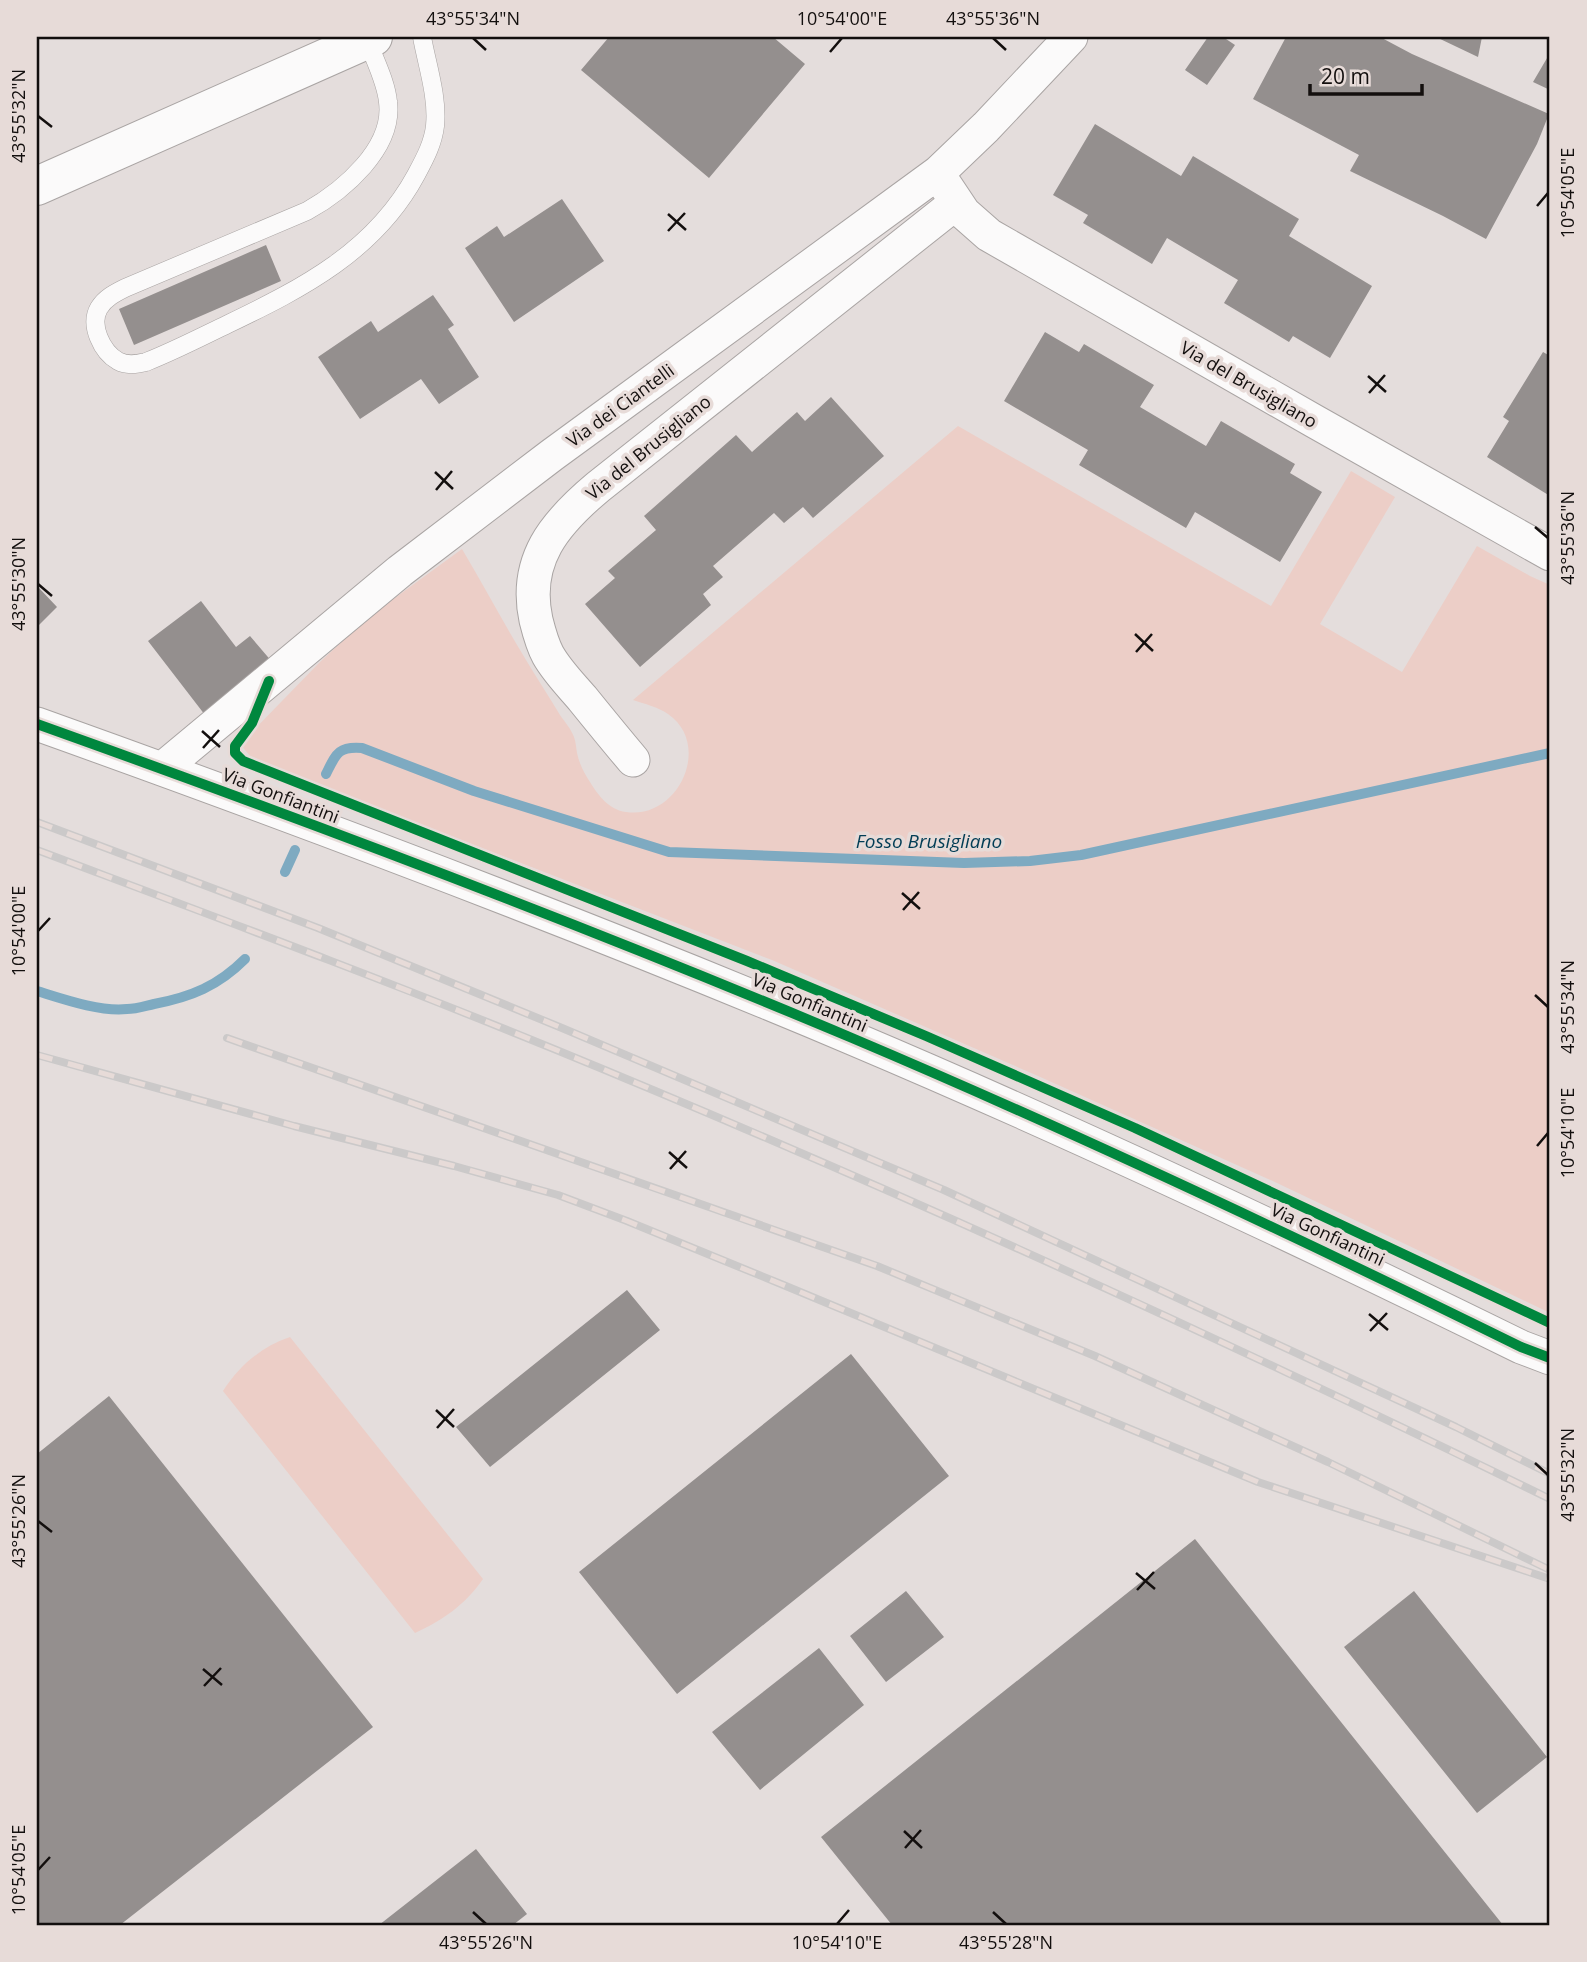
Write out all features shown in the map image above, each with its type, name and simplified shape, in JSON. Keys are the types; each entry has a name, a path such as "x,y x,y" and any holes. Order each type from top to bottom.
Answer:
{"main road":[{"path":"37,186 370,38"}],"street":[{"name":"Via dei Ciantelli","path":"162,769 400,571 552,455 939,172 979,135 1071,37"},
{"name":"Via del Brusigliano","path":"939,172 964,213 989,234 1550,554"},
{"name":"Via del Brusigliano","path":"634,760 558,669 542,642 533,596 536,565 544,546 564,517 586,497 956,203"},
{"name":"Via Gonfiantini","path":"37,724 403,859 856,1040 1213,1199 1521,1347 1550,1358"}],"lane":[{"path":"370,38 388,101 389,116 370,158 343,187 307,211 107,298 100,306 94,325 108,352 118,361 137,364 156,358 286,295 331,268 383,223 398,205 420,168 435,127 433,94 422,37"}],"shaded area":[{"path":"958,426 1271,606 1351,471 1395,497 1320,624 1402,672 1477,546 1550,585 1550,1313 1277,1183 772,960 337,792 250,756 240,744 366,619 462,549 571,731 580,764 597,792 609,805 620,811 645,811 661,804 674,793 683,778 688,761 688,744 681,727 668,714 633,700"},
{"path":"290,1337 483,1579 453,1611 415,1633 223,1391 252,1358"}],"building":[{"path":"609,37 773,37 805,64 709,178 581,70"},
{"path":"1208,37 1223,37 1235,45 1207,85 1185,70"},
{"path":"1286,37 1380,37 1412,54 1549,114 1537,144 1486,239 1350,171 1359,155 1253,99"},
{"path":"1436,37 1482,37 1478,57"},
{"path":"1550,53 1550,90 1533,82"},
{"path":"1095,124 1181,176 1193,156 1299,219 1289,236 1372,286 1330,358 1293,336 1289,342 1224,303 1238,280 1167,238 1152,264 1083,223 1088,215 1053,195"},
{"path":"562,199 604,261 514,322 465,248 497,226 504,237"},
{"path":"266,245 281,281 134,345 119,309"},
{"path":"433,295 454,325 448,329 479,377 439,404 421,379 360,419 318,357 371,321 378,332"},
{"path":"1045,332 1079,352 1084,344 1154,385 1140,407 1206,446 1221,421 1295,464 1290,473 1322,492 1280,562 1195,512 1186,528 1079,465 1088,450 1004,401"},
{"path":"1543,352 1550,356 1550,496 1487,457 1509,421 1503,417"},
{"path":"831,397 884,456 813,518 803,507 784,523 774,513 713,566 723,577 703,594 711,605 640,667 585,604 615,578 608,571 656,530 644,516 736,435 752,452 797,412 805,421"},
{"path":"39,588 57,607 37,627 37,590"},
{"path":"201,601 236,647 250,636 273,663 205,715 148,641"},
{"path":"627,1290 660,1330 490,1467 456,1427"},
{"path":"851,1354 949,1476 677,1694 579,1572"},
{"path":"109,1396 373,1727 120,1925 37,1925 37,1454"},
{"path":"1195,1539 1503,1925 892,1925 821,1837"},
{"path":"906,1591 944,1637 886,1682 850,1636"},
{"path":"1414,1591 1547,1757 1477,1813 1344,1647"},
{"path":"819,1648 864,1705 760,1790 712,1732"},
{"path":"476,1849 527,1914 513,1925 379,1925"}],"waterway":[{"name":"Fosso Brusigliano","path":"326,774 332,761 343,750 362,748 474,791 669,852 964,863 1030,861 1081,855 1550,753"},
{"name":"Fosso Brusigliano","path":"285,872 295,850"},
{"name":"Fosso Brusigliano","path":"37,991 94,1007 134,1008 180,998 203,989 225,976 245,959"}],"railway":[{"path":"37,822 318,928 944,1190 1456,1427 1550,1474"},
{"path":"37,850 490,1023 806,1155 1180,1323 1550,1499"},
{"path":"227,1038 877,1266 1095,1356 1328,1462 1550,1570"},
{"path":"37,1055 558,1195 781,1284 1258,1482 1550,1579"}],"cycle path":[{"path":"269,681 252,723 235,746 235,753 243,761 747,961 926,1036 1135,1128 1550,1323"},
{"path":"37,724 447,875 852,1038 1105,1149 1521,1347 1550,1358"}]}
